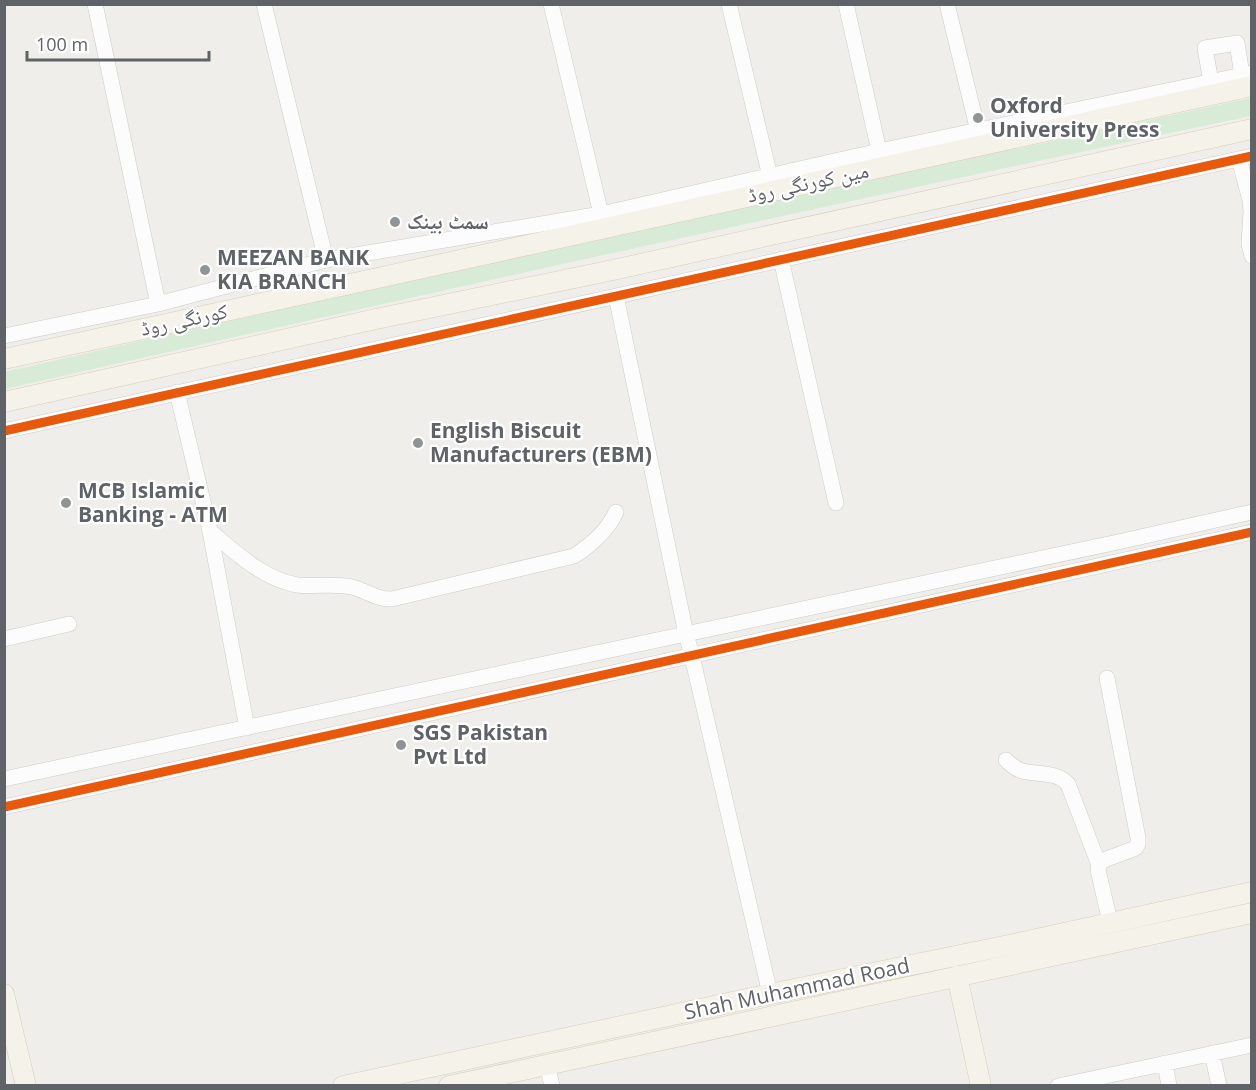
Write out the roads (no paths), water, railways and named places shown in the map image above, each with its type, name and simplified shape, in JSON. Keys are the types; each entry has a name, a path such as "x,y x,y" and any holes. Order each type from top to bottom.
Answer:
{"main road":[{"name":"مین کورنگی روڈ","path":"364,281 772,184 1248,78"},
{"name":"مین کورنگی روڈ","path":"4,402 1251,129"},
{"name":"کورنگی روڈ","path":"4,359 364,281"},
{"name":"Shah Muhammad Road","path":"449,1086 960,975 1004,956 1110,922 1251,892"},
{"name":"Shah Muhammad Road","path":"343,1086 963,954 1004,956 1251,913"},
{"path":"960,975 981,1086"},
{"path":"4,993 26,1086"}],"street":[{"path":"95,4 158,304"},
{"path":"264,4 326,260"},
{"path":"551,4 601,214"},
{"path":"729,4 772,184"},
{"path":"846,4 879,151"},
{"path":"947,4 978,131"},
{"path":"4,336 158,304 326,260 772,184 879,151 1211,82 1248,78 1237,43 1205,48 1211,82"},
{"path":"6,430 1245,157 1251,213 1249,244 1251,256"},
{"path":"360,254 364,281"},
{"path":"781,259 836,503"},
{"path":"616,296 686,634 770,994"},
{"path":"376,319 383,347"},
{"path":"177,392 210,531 247,728"},
{"path":"210,531 234,551 280,581 298,585 351,587 373,597 392,599 574,556 583,551 611,523 616,512"},
{"path":"4,779 1251,512"},
{"path":"4,807 1251,532"},
{"path":"4,639 69,624"},
{"path":"478,678 485,701"},
{"path":"1099,865 1104,860 1136,848 1138,844 1107,678"},
{"path":"226,732 232,757"},
{"path":"1006,760 1021,771 1055,775 1068,784 1099,865 1098,870 1110,922"},
{"path":"960,975 955,966 957,958 963,954"},
{"path":"676,1014 670,1019 669,1026 675,1034 682,1035"},
{"path":"653,1020 659,1022 663,1030 654,1041"},
{"path":"1062,1085 1115,1080 1165,1063 1251,1045"},
{"path":"1212,1053 1219,1086"},
{"path":"1165,1063 1169,1086"},
{"path":"547,1064 552,1086"}],"place":[{"name":"Oxford University Press","path":"978,118"},
{"name":"سمٹ بینک","path":"395,222"},
{"name":"MEEZAN BANK KIA BRANCH","path":"205,270"},
{"name":"English Biscuit Manufacturers (EBM)","path":"418,443"},
{"name":"MCB Islamic Banking - ATM","path":"66,503"},
{"name":"SGS Pakistan Pvt Ltd","path":"401,745"}]}
